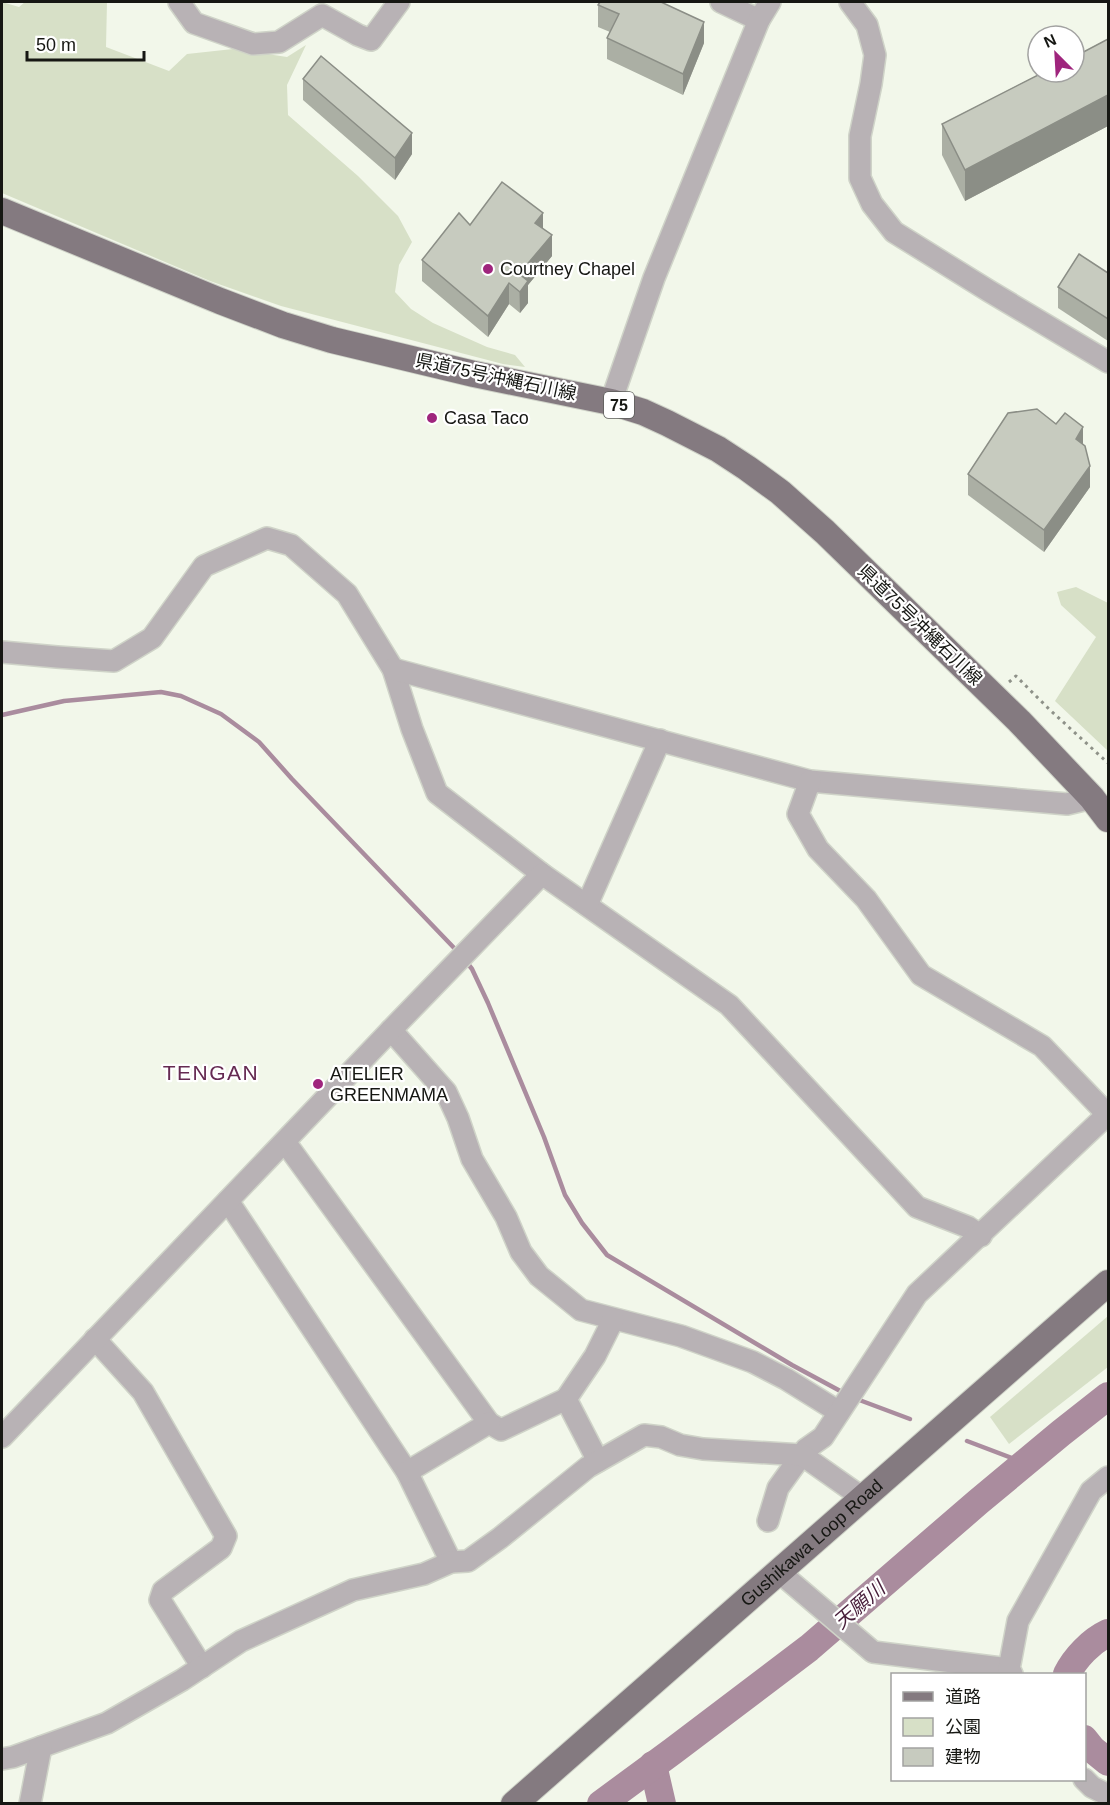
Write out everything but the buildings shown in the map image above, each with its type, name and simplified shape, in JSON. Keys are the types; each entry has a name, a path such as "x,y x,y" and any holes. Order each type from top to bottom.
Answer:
{"main road":[{"name":"県道75号沖縄石川線","path":"2,211 283,325 332,340 474,374 611,402 643,412 694,436 747,468 780,492 825,532 992,696 1092,798 1108,819"},
{"name":"Gushikawa Loop Road","path":"514,1803 1108,1283"}],"street":[{"path":"179,2 194,23 253,44 279,42 322,15 371,40 399,2"},
{"path":"611,402 654,278 765,11 721,2"},
{"path":"850,2 867,25 875,55 860,136 860,178 872,204 894,231 1108,362"},
{"path":"2,652 114,661 152,638 204,566 267,538 291,545 347,594 393,669 412,729 437,793 542,874 729,1005 917,1207 968,1227 981,1236"},
{"path":"393,669 810,781 1067,804 1092,798"},
{"path":"587,905 660,741"},
{"path":"768,1521 778,1488 806,1449 823,1437 917,1294 1108,1114 1042,1046 921,975 866,899 818,849 798,814 810,781"},
{"path":"2,1437 542,874"},
{"path":"391,1030 446,1092 459,1118 472,1159 506,1217 521,1252 539,1276 581,1310 681,1336 753,1362 786,1379 839,1412"},
{"path":"285,1142 489,1423 501,1430 566,1399 595,1356 613,1320"},
{"path":"228,1201 407,1472 450,1562"},
{"path":"95,1339 143,1392 226,1536 221,1548 163,1591 160,1600 202,1667"},
{"path":"566,1399 598,1461"},
{"path":"407,1472 489,1423"},
{"path":"2,1759 107,1724 182,1680 241,1641 353,1590 424,1574 450,1562 468,1561 588,1467 644,1435 661,1437 680,1445 703,1449 802,1455 863,1498"},
{"path":"779,1572 873,1652 1010,1672 1018,1621 1091,1491 1108,1477"},
{"path":"30,1803 41,1747"},
{"path":"1086,1781 1092,1787 1108,1795"}],"path":[{"path":"992,696 1016,676 1108,763"}],"green space":[{"path":"2,2 19,7 25,2 107,2 106,47 169,71 187,54 233,49 287,57 306,45 287,85 288,115 358,176 398,216 412,242 399,265 395,292 411,309 433,323 487,347 515,355 525,367 503,364 281,306 210,281 2,193"},
{"path":"1076,587 1108,603 1108,751 1055,701 1096,637 1061,605 1057,592"},
{"path":"1108,1316 1108,1367 1009,1444 990,1417"}],"waterway":[{"path":"2,715 64,701 161,692 181,696 221,714 259,742 457,951"},
{"path":"465,960 472,969 488,1003 544,1137 565,1195 582,1223 607,1255 792,1365 844,1393"},
{"name":"天願川","path":"601,1804 809,1648 978,1502 1108,1396"},
{"path":"854,1398 910,1419"},
{"path":"967,1441 1025,1463"},
{"path":"1068,1673 1084,1650 1108,1633"},
{"path":"1086,1742 1108,1762"},
{"path":"653,1765 662,1804"}],"place":[{"name":"Courtney Chapel","path":"488,269"},
{"name":"Casa Taco","path":"432,418"},
{"name":"ATELIER GREENMAMA","path":"318,1084"}],"district":[{"name":"TENGAN","path":"211,1073"}]}
